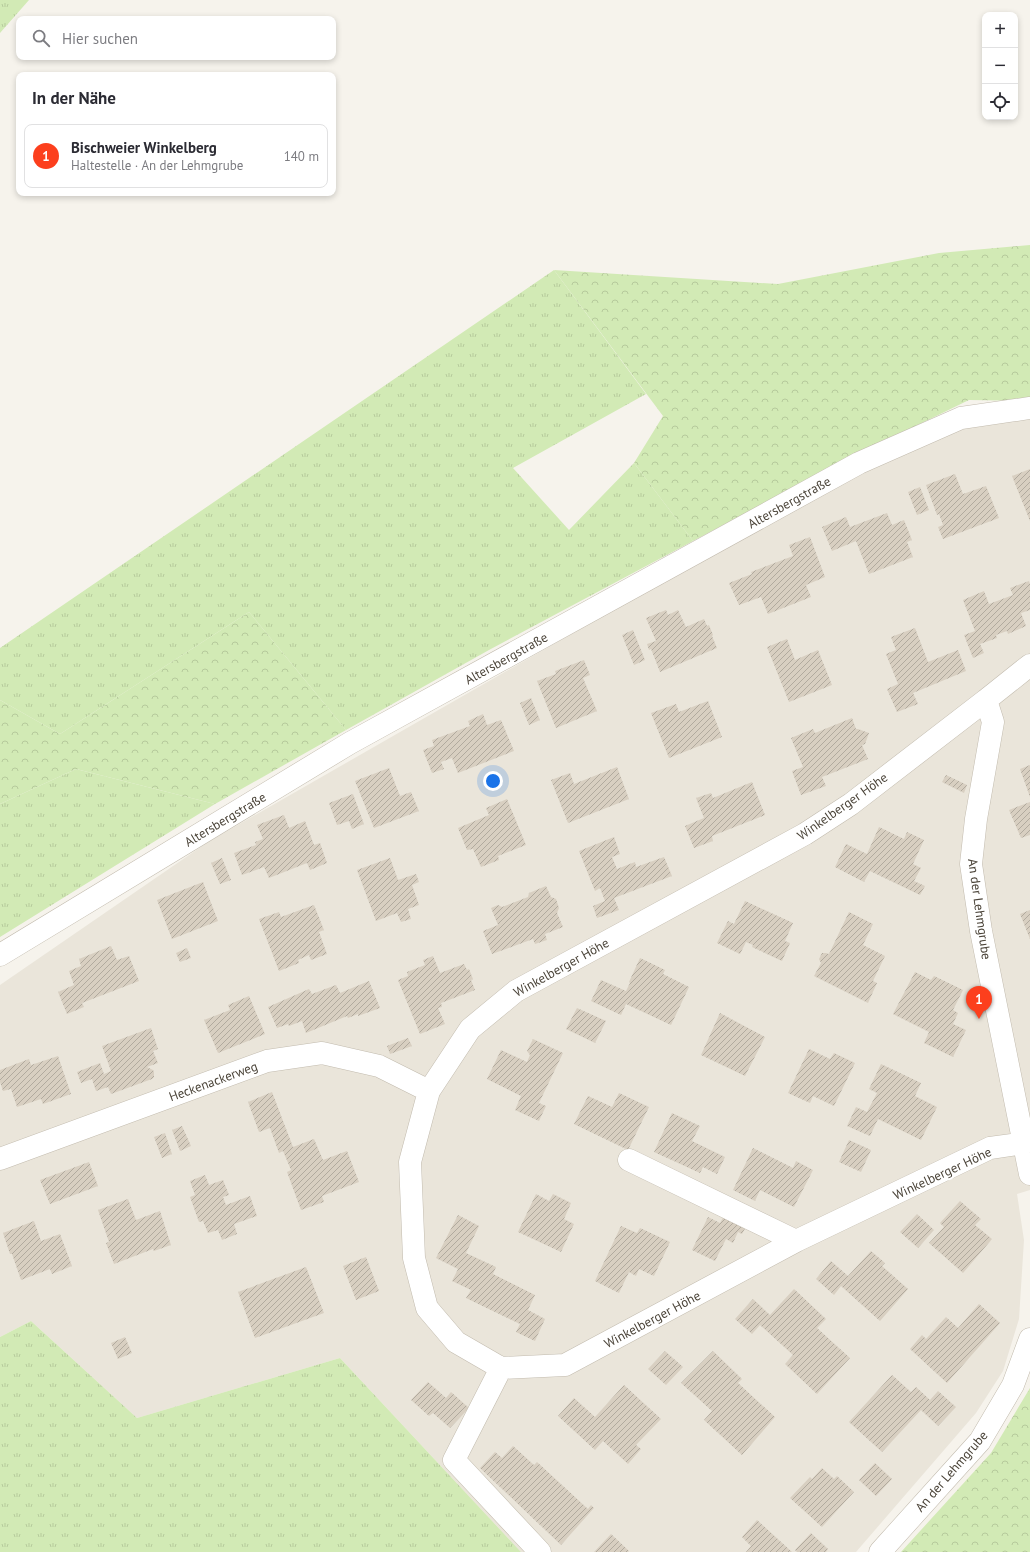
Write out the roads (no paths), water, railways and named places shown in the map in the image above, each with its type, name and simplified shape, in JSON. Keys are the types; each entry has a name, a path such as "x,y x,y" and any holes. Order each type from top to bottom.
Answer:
{"street":[{"name":"Altersbergstraße","path":"0,956 350,743 859,463 961,418 1030,408"},
{"path":"986,700 1030,666"},
{"name":"Winkelberger Höhe","path":"986,700 851,804 805,834 516,991 470,1029 429,1090 410,1162 414,1258 427,1308 456,1342 501,1368 565,1365 796,1241 990,1148 1024,1143"},
{"name":"An der Lehmgrube","path":"986,700 994,722 976,819 971,864 981,931 1030,1174"},
{"name":"Heckenackerweg","path":"0,1160 266,1061 322,1053 380,1066 429,1090"},
{"path":"629,1160 796,1241"},
{"name":"An der Lehmgrube","path":"880,1552 980,1441 1013,1385 1030,1339"},
{"path":"501,1368 454,1460 540,1552"}],"place":[{"name":"Bischweier Winkelberg","path":"979,1019"}]}
